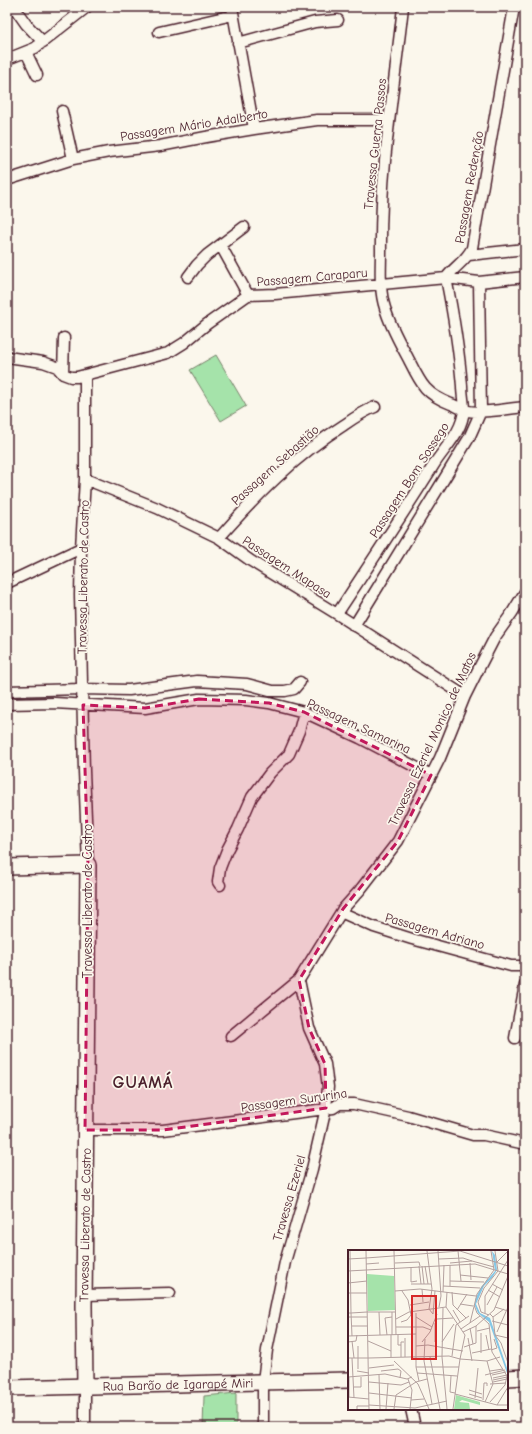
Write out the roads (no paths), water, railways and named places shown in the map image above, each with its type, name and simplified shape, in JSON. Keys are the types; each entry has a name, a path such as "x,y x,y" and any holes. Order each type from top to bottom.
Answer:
{"street":[{"path":"14,7 26,24 42,42"},
{"name":"Travessa Guerra Passos","path":"381,284 380,224 388,120 397,66 403,7"},
{"name":"Passagem Redenção","path":"446,278 451,271 469,255 472,248 514,7"},
{"path":"10,58 26,52 42,42 72,20 82,8"},
{"path":"159,32 232,11 254,128"},
{"path":"238,44 315,22 338,20"},
{"path":"26,52 37,75"},
{"path":"62,111 73,159"},
{"name":"Passagem Mário Adalberto","path":"7,180 59,162 73,159 109,152 160,146 254,128 317,120 388,120"},
{"path":"188,277 207,255 221,246 244,227"},
{"path":"221,246 248,295"},
{"path":"469,255 525,249"},
{"name":"Passagem Caraparu","path":"7,357 43,362 57,367 63,374 71,377 84,375 168,353 184,343 207,324 248,295 446,278 479,282 525,277"},
{"path":"446,278 452,308 460,370 472,411"},
{"path":"472,411 479,282"},
{"name":"Passagem Bom Sossego","path":"381,284 384,307 390,322 427,391 434,397 472,411"},
{"path":"63,374 64,338"},
{"name":"Travessa Liberato de Castro","path":"84,375 85,479 80,595 84,771 88,865 84,1295 85,1427"},
{"path":"472,411 525,406"},
{"name":"Passagem Sebastião","path":"219,538 256,497 306,452 326,436 366,411 376,407"},
{"name":"Passagem Bom Sossego","path":"345,620 405,512 436,461 472,411"},
{"name":"Passagem Bom Sossego","path":"345,620 449,471 469,438 472,411"},
{"name":"Passagem Mapasa","path":"85,479 157,508 219,538 251,561 465,696"},
{"path":"7,583 81,548"},
{"name":"Travessa Ezeriel Monico de Matos","path":"231,1036 299,980 342,910 398,841 448,742 465,696 495,637 524,598"},
{"name":"Passagem Samarina","path":"7,691 82,689 129,690 197,681 247,684 273,691 285,691 294,689 300,682"},
{"name":"Passagem Samarina","path":"7,704 54,703 145,708 198,699 246,700 269,703 304,712 360,738 431,775"},
{"path":"220,885 218,882 220,868 252,797 270,773 289,754 299,731 304,712"},
{"path":"7,867 88,865"},
{"name":"Passagem Adriano","path":"342,910 346,914 374,927 412,939 511,966 525,966"},
{"name":"Travessa Ezeriel","path":"263,1427 263,1381 267,1350 285,1262 312,1169 326,1108 328,1087 325,1064 309,1028 299,980"},
{"path":"515,1038 525,985"},
{"name":"Passagem Sururina","path":"85,1130 163,1130 333,1108 339,1104 354,1104 408,1116 474,1135 484,1135 525,1144"},
{"path":"84,1295 170,1293"},
{"path":"508,1378 525,1378"},
{"name":"Rua Barão de Igarapé Miri","path":"7,1388 348,1380"},
{"path":"411,1410 416,1427"}],"district":[{"name":"GUAMÁ","path":"143,1082"}]}
